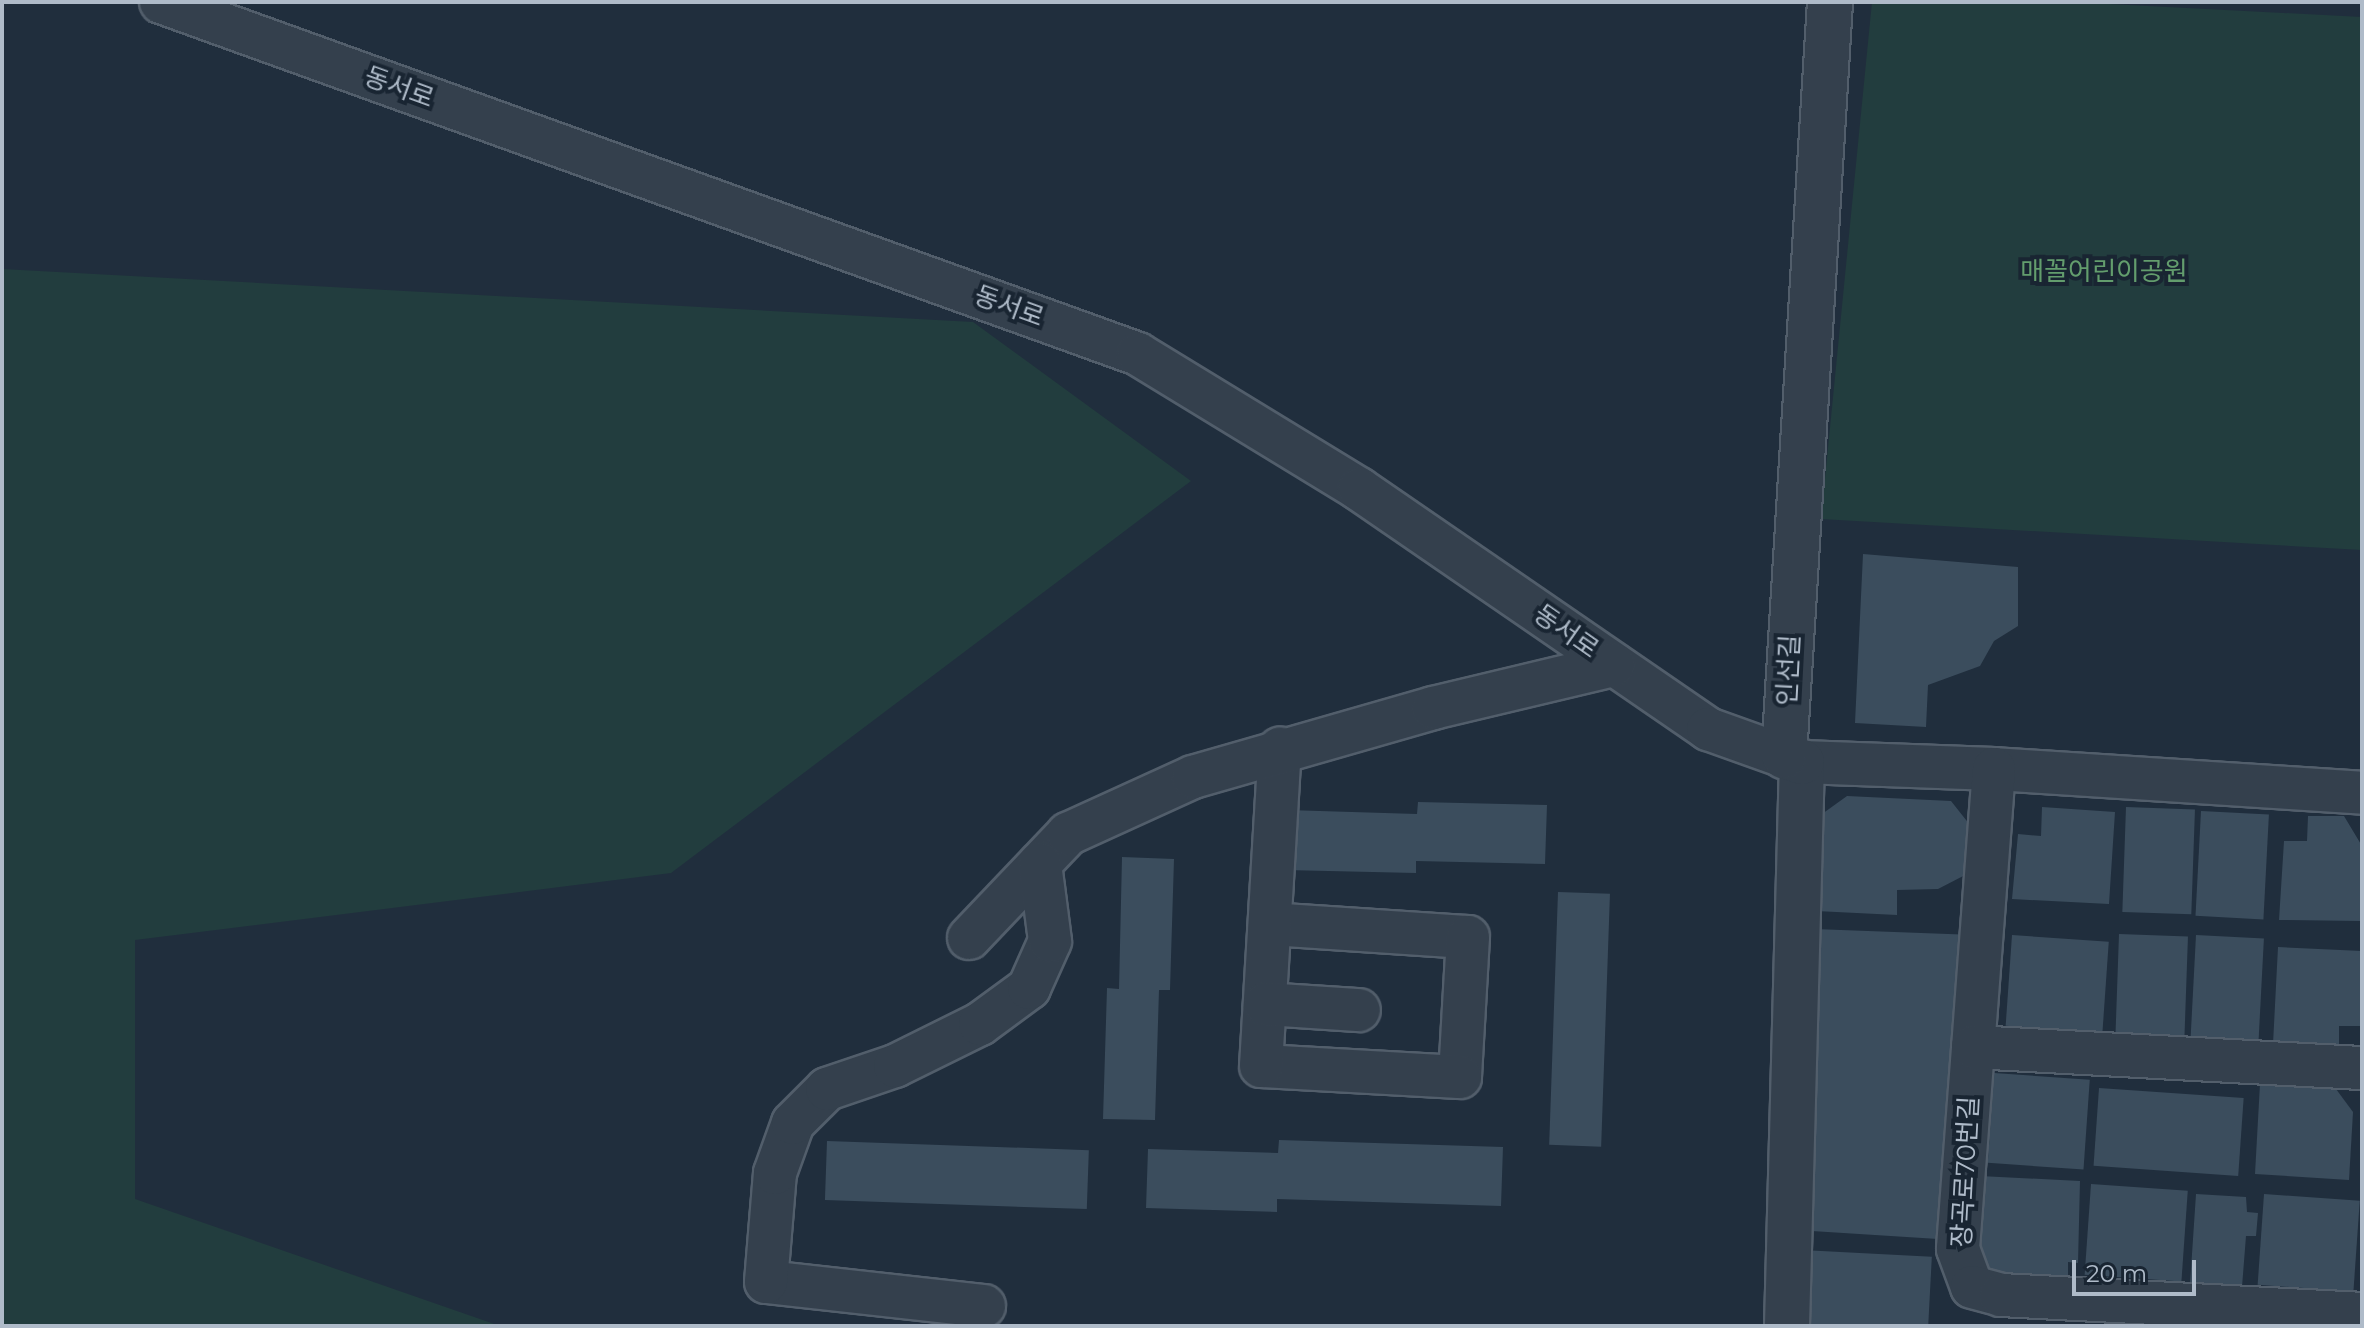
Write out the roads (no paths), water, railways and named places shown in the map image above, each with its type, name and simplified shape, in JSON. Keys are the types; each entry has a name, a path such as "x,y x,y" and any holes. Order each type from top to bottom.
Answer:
{"street":[{"name":"동서로","path":"161,2 1138,354 1359,489 1708,729 1793,759 2362,793"},
{"name":"인선길","path":"1787,1326 1793,759 1830,2"},
{"path":"969,938 1068,834 1193,777 1280,749 1614,665"},
{"path":"1270,924 1468,937 1460,1077 1261,1066 1280,749"},
{"name":"장곡로70번길","path":"1994,769 1958,1249 1972,1287 2001,1295 2362,1314"},
{"path":"984,1306 766,1282 775,1173 793,1123 827,1089 895,1066 980,1024 1029,988 1050,941 1040,864"},
{"path":"1265,1004 1359,1010"},
{"path":"1973,1047 2362,1068"}],"park label":[{"name":"매꼴어린이공원","path":"2104,272"}]}
